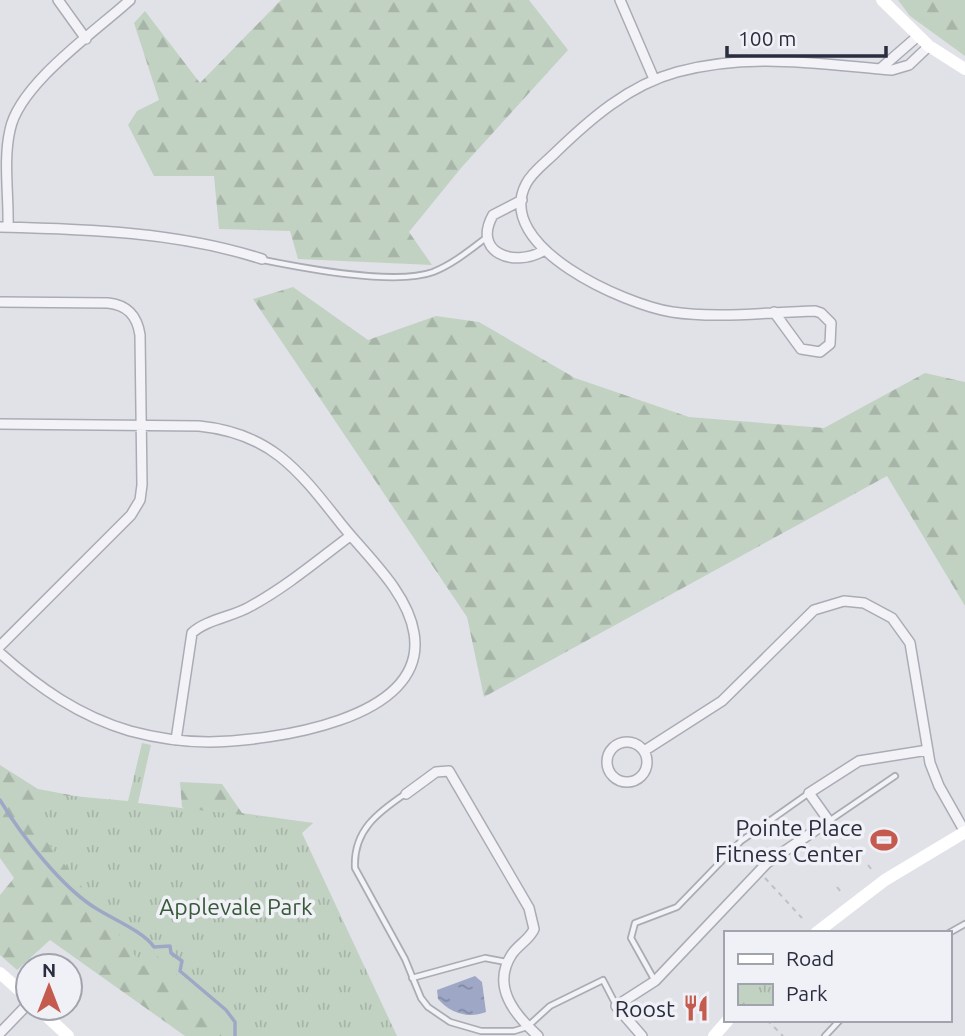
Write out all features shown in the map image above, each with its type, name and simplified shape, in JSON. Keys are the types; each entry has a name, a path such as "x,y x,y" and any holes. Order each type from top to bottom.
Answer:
{"street":[{"path":"58,0 86,40"},
{"path":"130,0 36,85 14,116 8,142 4,227 131,234 232,250 262,260"},
{"path":"620,0 654,79"},
{"path":"882,0 929,46 965,69"},
{"path":"880,69 918,36"},
{"path":"774,312 801,349 820,352 830,344 833,330 821,313 774,312 687,314 654,309 621,298 543,251 525,222 522,200 530,177 583,125 610,105 654,79 695,67 770,58 880,69 902,68 929,46"},
{"path":"522,200 493,215 488,236 493,248 509,258 521,259 543,251"},
{"path":"0,302 108,303 117,304 132,313 140,335 142,492 136,508 0,646"},
{"path":"0,424 219,428 255,440 302,475 398,595 414,631 415,657 404,680 384,698 363,710 317,727 237,741 176,740 131,731 86,715 46,691 0,653"},
{"path":"176,740 192,634 203,625 226,618 271,595 350,536"},
{"path":"643,751 722,701 805,615 823,605 844,601 864,603 884,611 905,634 914,653 928,750 939,786 965,832 886,880 819,931"},
{"path":"633,743 643,751 647,765 640,777 629,782 612,776 607,758 614,747 633,743"},
{"path":"642,1036 616,1006 655,981 758,871 829,821 809,793 859,761 928,750"},
{"path":"406,794 436,772 449,772 495,846 535,922 532,934 515,949 508,962 504,980 506,997 527,1027 538,1036"},
{"path":"0,973 14,986"},
{"path":"0,1033 14,1018"},
{"path":"53,1022 68,1036"},
{"path":"714,1036 726,1022"}],"lane":[{"path":"262,260 340,272 416,276 447,266 488,236"},
{"path":"829,821 895,776"},
{"path":"655,981 631,939 635,923 677,907 741,841 809,793"},
{"path":"406,794 382,809 365,827 356,845 355,868 428,1007 450,1022 499,1032 527,1027 550,1006 603,980 616,1006"},
{"path":"412,978 485,958 508,962"},
{"path":"825,1036 838,1022"}],"path":[{"path":"868,865 872,870"},
{"path":"764,877 803,918"},
{"path":"837,887 841,892"},
{"path":"769,1022 783,1036"}],"green space":[{"path":"281,0 529,0 568,50 461,168 409,232 432,265 298,259 290,231 219,229 214,176 154,176 128,125 137,111 159,100 134,23 145,11 200,83"},
{"path":"898,0 965,0 965,56 910,16"},
{"path":"293,287 368,340 436,316 479,322 575,378 689,417 824,428 925,373 965,382 965,606 887,476 484,697 467,617 253,299"},
{"name":"Applevale Park","path":"142,743 151,745 138,803 313,823 302,833 397,1036 248,1036 228,1022 156,955 143,966 27,816 38,793 128,801"},
{"name":"Applevale Park","path":"0,765 38,789 81,797 237,847 182,807 180,782 222,784 242,813 313,823 230,892 360,1036 185,1036 84,964 84,952 67,952 50,940 37,952 14,952 14,967 0,955 0,895 14,878 0,858"}],"water":[{"path":"475,976 482,982 486,1012 466,1015 448,1008 438,999 437,990"}],"waterway":[{"path":"0,800 19,829 70,888 97,909 143,936 154,947 170,946 171,953 182,961 180,971 226,1010 235,1022 235,1036"}],"place":[{"name":"Pointe Place Fitness Center","path":"884,840"},
{"name":"Roost","path":"696,1008"}]}
